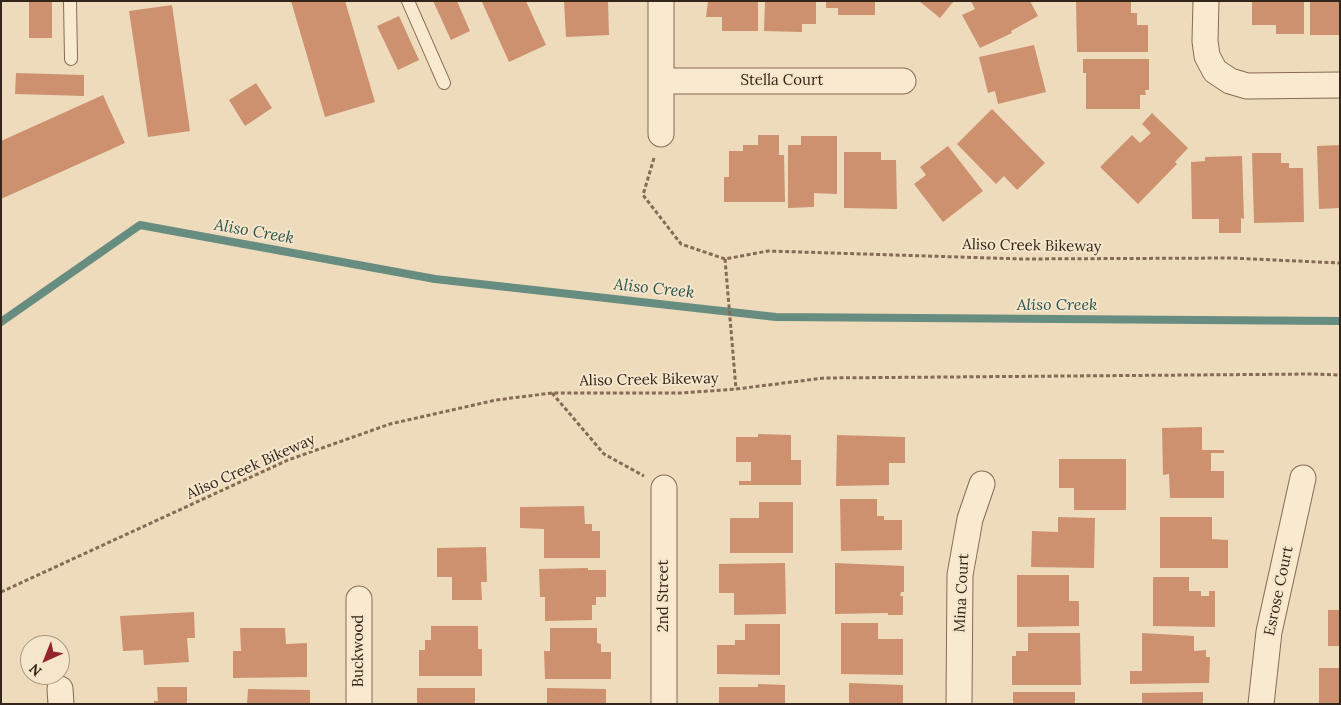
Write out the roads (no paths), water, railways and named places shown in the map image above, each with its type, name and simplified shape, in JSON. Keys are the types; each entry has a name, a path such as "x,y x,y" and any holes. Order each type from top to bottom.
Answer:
{"street":[{"path":"661,1 662,134"},
{"path":"1206,1 1204,41 1207,56 1216,71 1230,81 1247,86 1340,85"},
{"name":"Stella Court","path":"661,81 903,81"},
{"name":"Esrose Court","path":"1261,704 1269,632 1303,478"},
{"name":"Mina Court","path":"959,704 960,575 970,519 982,484"},
{"name":"2nd Street","path":"664,488 664,704"},
{"name":"Buckwood","path":"359,599 359,704"}],"lane":[{"path":"70,1 71,59"},
{"path":"408,1 444,83"}],"waterway":[{"name":"Aliso Creek","path":"1,322 140,225 435,279 776,317 1340,321"}]}
